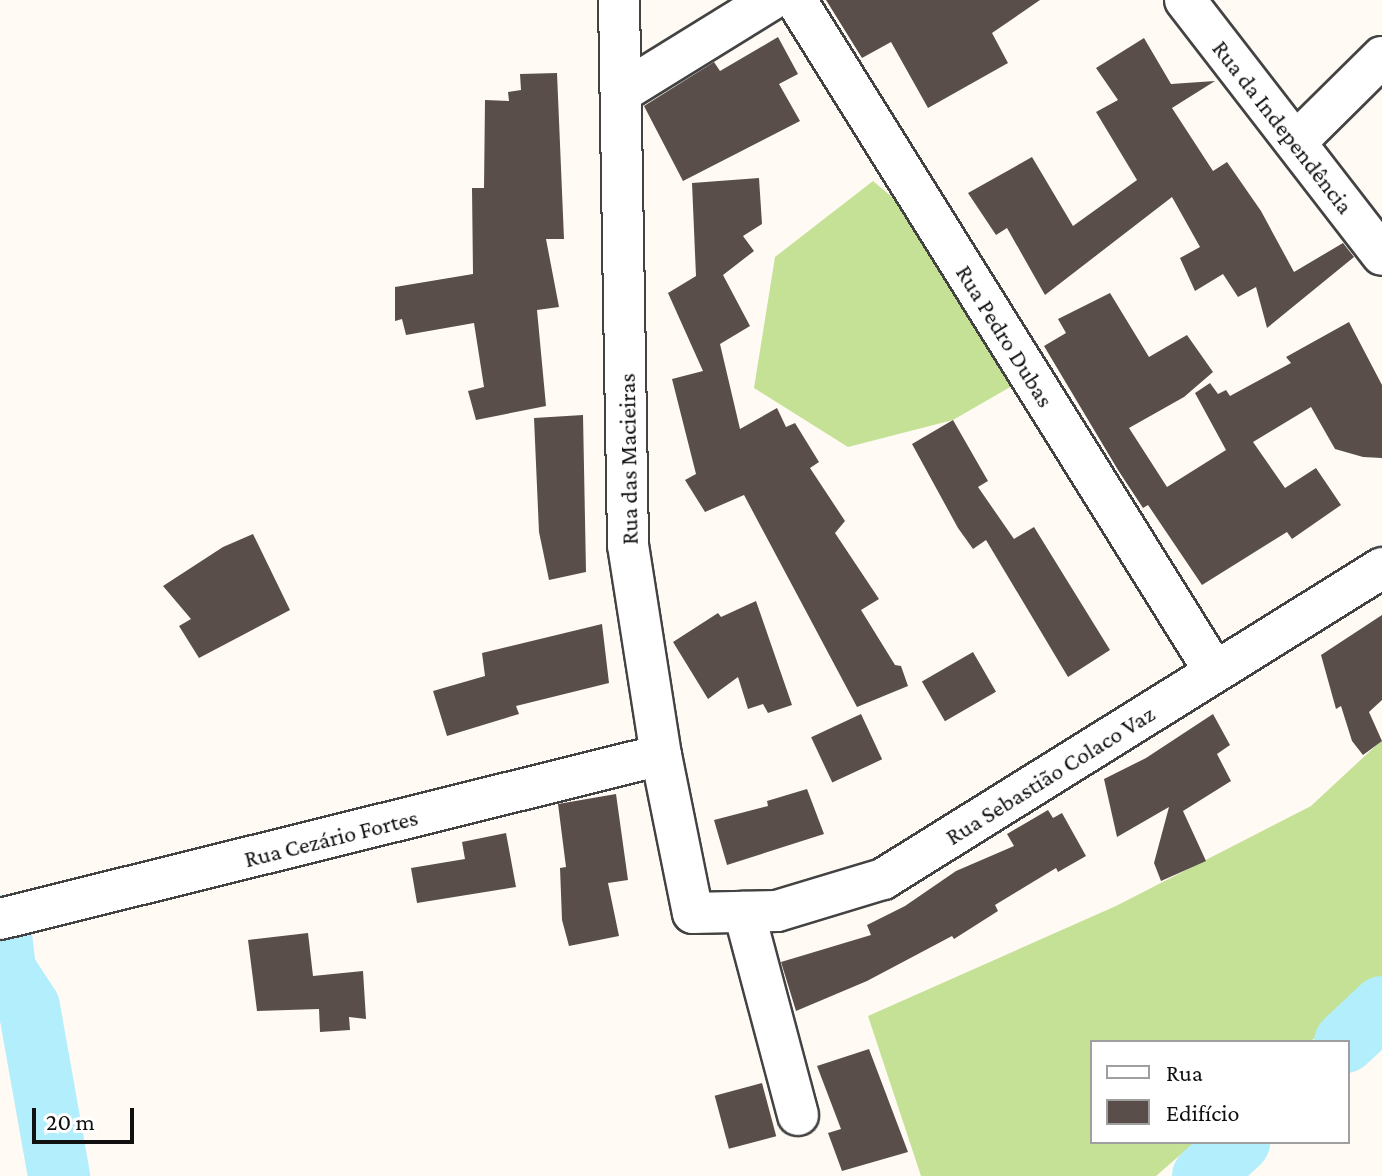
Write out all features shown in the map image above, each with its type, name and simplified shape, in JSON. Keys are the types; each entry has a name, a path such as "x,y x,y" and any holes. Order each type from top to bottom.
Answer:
{"street":[{"name":"Rua das Macieiras","path":"619,0 628,545 661,755 693,913"},
{"path":"622,92 771,0"},
{"name":"Rua Pedro Dubas","path":"796,0 1215,672"},
{"name":"Rua da Independência","path":"1185,0 1382,255"},
{"path":"1296,142 1382,57"},
{"name":"Rua Sebastião Colaco Vaz","path":"693,913 777,911 883,879 1382,568"},
{"name":"Rua Cezário Fortes","path":"19,915 661,755"},
{"path":"744,912 798,1115"}],"green space":[{"path":"873,181 912,214 1019,382 953,420 848,447 754,388 775,257"},
{"path":"1382,740 1382,979 1312,1040 1090,1040 1090,1144 1193,1144 1156,1176 921,1176 868,1016 1116,906 1311,806"}],"building":[{"path":"826,0 1040,0 992,33 1008,63 928,108 891,42 862,58"},
{"path":"778,37 798,74 779,84 800,121 683,181 644,106 714,62 720,71"},
{"path":"1144,38 1171,84 1215,81 1172,108 1213,171 1227,162 1261,211 1294,272 1343,243 1354,257 1267,328 1256,287 1238,297 1223,274 1195,291 1180,258 1200,247 1172,197 1045,295 1007,228 996,235 968,193 1032,157 1073,226 1137,180 1096,112 1118,100 1096,68"},
{"path":"557,73 564,239 546,239 559,307 537,310 546,406 476,420 468,391 484,387 474,323 406,335 402,319 395,321 395,287 473,274 472,188 484,188 485,100 509,101 508,92 521,90 520,74"},
{"path":"759,178 762,224 743,236 754,251 723,275 750,326 720,344 740,429 777,408 786,427 795,423 819,462 810,468 845,521 835,533 879,599 861,610 895,665 901,666 908,686 857,707 744,495 705,512 685,480 696,474 672,379 703,371 668,293 696,276 692,183"},
{"path":"1110,293 1149,357 1187,335 1213,372 1184,397 1129,428 1167,487 1226,450 1195,393 1210,383 1218,394 1226,390 1230,396 1291,363 1286,357 1349,322 1382,385 1382,458 1363,457 1335,449 1311,407 1253,442 1285,488 1316,468 1341,505 1292,539 1287,532 1202,585 1148,505 1143,508 1044,346 1066,333 1058,319"},
{"path":"583,415 586,572 549,580 539,532 534,418"},
{"path":"953,420 988,481 978,487 1014,539 1034,527 1110,650 1068,677 986,540 973,549 958,528 912,444"},
{"path":"253,534 290,610 199,658 179,626 191,619 163,586 223,547"},
{"path":"756,601 792,705 768,713 763,704 748,709 738,677 708,699 673,642 718,613 721,617"},
{"path":"1382,615 1382,700 1369,712 1382,741 1363,755 1352,741 1341,706 1336,709 1321,655"},
{"path":"602,624 609,683 516,706 519,714 447,736 433,691 485,676 482,653"},
{"path":"973,652 996,692 945,721 922,682"},
{"path":"861,714 882,759 832,783 811,737"},
{"path":"1213,714 1230,745 1217,754 1231,781 1183,811 1206,861 1161,881 1154,863 1169,807 1117,837 1104,779 1146,758"},
{"path":"807,789 824,834 727,865 714,820 768,806 767,801"},
{"path":"616,794 628,880 608,883 619,936 569,946 562,920 560,868 566,867 558,804"},
{"path":"1048,810 1053,818 1062,813 1086,856 1058,872 1056,868 995,905 998,911 954,939 952,936 867,981 796,1011 781,962 871,935 867,925 905,906 956,871 1014,846 1007,834"},
{"path":"506,833 516,887 417,903 411,868 465,859 462,842"},
{"path":"308,933 313,976 363,971 366,1019 349,1017 350,1030 320,1032 319,1009 257,1011 248,940"},
{"path":"869,1049 908,1152 842,1171 828,1133 841,1129 817,1066"},
{"path":"762,1083 776,1136 729,1149 715,1096"}],"waterway":[{"path":"0,926 5,970 29,1007 59,1176"},
{"path":"1347,1040 1382,1007"},
{"path":"1203,1176 1237,1144"}]}
